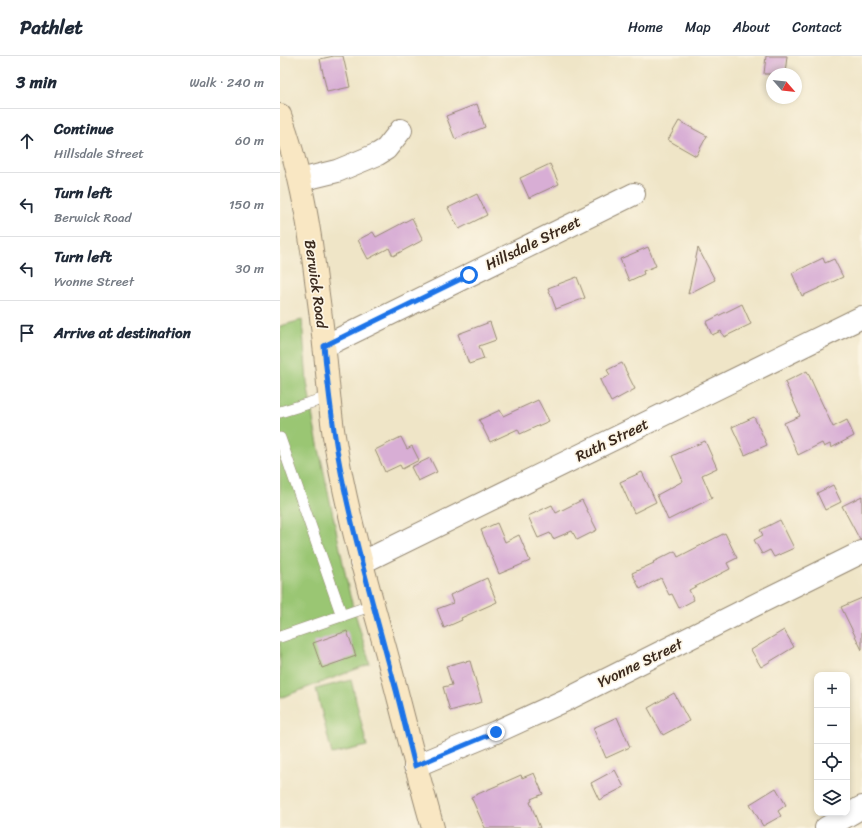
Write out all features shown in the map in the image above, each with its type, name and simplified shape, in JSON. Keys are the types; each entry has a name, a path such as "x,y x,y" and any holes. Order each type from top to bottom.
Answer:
{"street":[{"name":"Berwick Road","path":"280,114 291,146 306,209 324,346 329,397 341,473 361,563 433,828"},
{"path":"300,180 337,171 378,154 386,149 401,130"},
{"name":"Hillsdale Street","path":"324,346 634,194"},
{"name":"Ruth Street","path":"361,563 862,317"},
{"name":"Yvonne Street","path":"415,766 496,732 566,700 862,552"},
{"path":"826,828 862,807"}],"lane":[{"path":"280,412 329,397"},
{"path":"280,438 342,616"},
{"path":"280,637 373,605"}],"green space":[{"path":"302,320 307,382 314,425 350,596 370,664 280,698 280,326"},
{"path":"351,680 367,746 332,754 316,689"}],"building":[{"path":"343,56 350,87 327,92 320,59"},
{"path":"766,56 787,56 786,68 766,68 766,74 764,74"},
{"path":"477,104 485,127 455,139 446,116"},
{"path":"679,121 707,136 696,156 668,140"},
{"path":"550,164 559,184 529,198 520,178"},
{"path":"477,194 487,215 459,229 448,208"},
{"path":"412,218 423,240 393,256 389,248 368,259 358,240 373,232 376,237"},
{"path":"648,247 656,266 643,271 644,274 629,281 620,259"},
{"path":"698,248 715,280 688,294"},
{"path":"823,258 825,263 834,259 843,277 802,296 792,273"},
{"path":"577,277 585,298 556,309 548,288"},
{"path":"742,304 751,324 724,337 721,331 712,335 706,322"},
{"path":"490,322 496,340 479,346 484,359 469,364 458,334"},
{"path":"622,363 635,389 611,402 600,380 610,375 607,370"},
{"path":"807,371 833,427 847,420 854,436 831,448 830,444 824,447 822,443 798,455 784,423 800,416 785,382"},
{"path":"538,400 549,421 520,434 518,429 490,442 479,420 500,410 503,416"},
{"path":"754,417 767,445 745,455 732,427"},
{"path":"401,437 407,449 412,446 419,460 402,469 400,465 385,472 375,450"},
{"path":"705,441 717,468 702,475 712,498 668,520 657,495 683,481 672,456"},
{"path":"430,458 437,472 418,481 411,467"},
{"path":"642,472 656,502 634,513 620,482"},
{"path":"833,485 841,502 825,510 817,493"},
{"path":"862,496 862,540 860,540 842,506"},
{"path":"582,500 597,530 577,540 572,531 553,539 550,533 538,538 528,516 552,505 556,513"},
{"path":"780,520 794,548 774,557 770,550 762,554 754,540 763,535 760,530"},
{"path":"497,523 505,542 519,535 530,561 499,574 481,530"},
{"path":"725,533 737,558 727,563 730,569 689,590 694,600 679,608 672,594 669,595 661,578 640,589 632,573 675,551 678,557"},
{"path":"487,578 497,602 461,618 462,620 444,628 437,609 453,603 450,595"},
{"path":"862,598 862,650 841,607"},
{"path":"784,630 794,647 761,667 751,650"},
{"path":"347,631 356,656 322,668 313,643"},
{"path":"464,661 470,661 482,702 450,711 443,687 452,685 446,666"},
{"path":"674,693 689,721 663,735 648,708"},
{"path":"617,717 630,747 606,758 593,728"},
{"path":"615,770 624,787 599,800 591,783"},
{"path":"534,773 543,794 531,799 532,801 530,802 540,828 485,828 471,797 521,775 522,778"},
{"path":"776,788 786,805 778,811 781,816 763,826 750,804"}],"route":[{"path":"469,275 324,346 329,397 341,473 361,563 394,682 415,766 496,732"}]}
